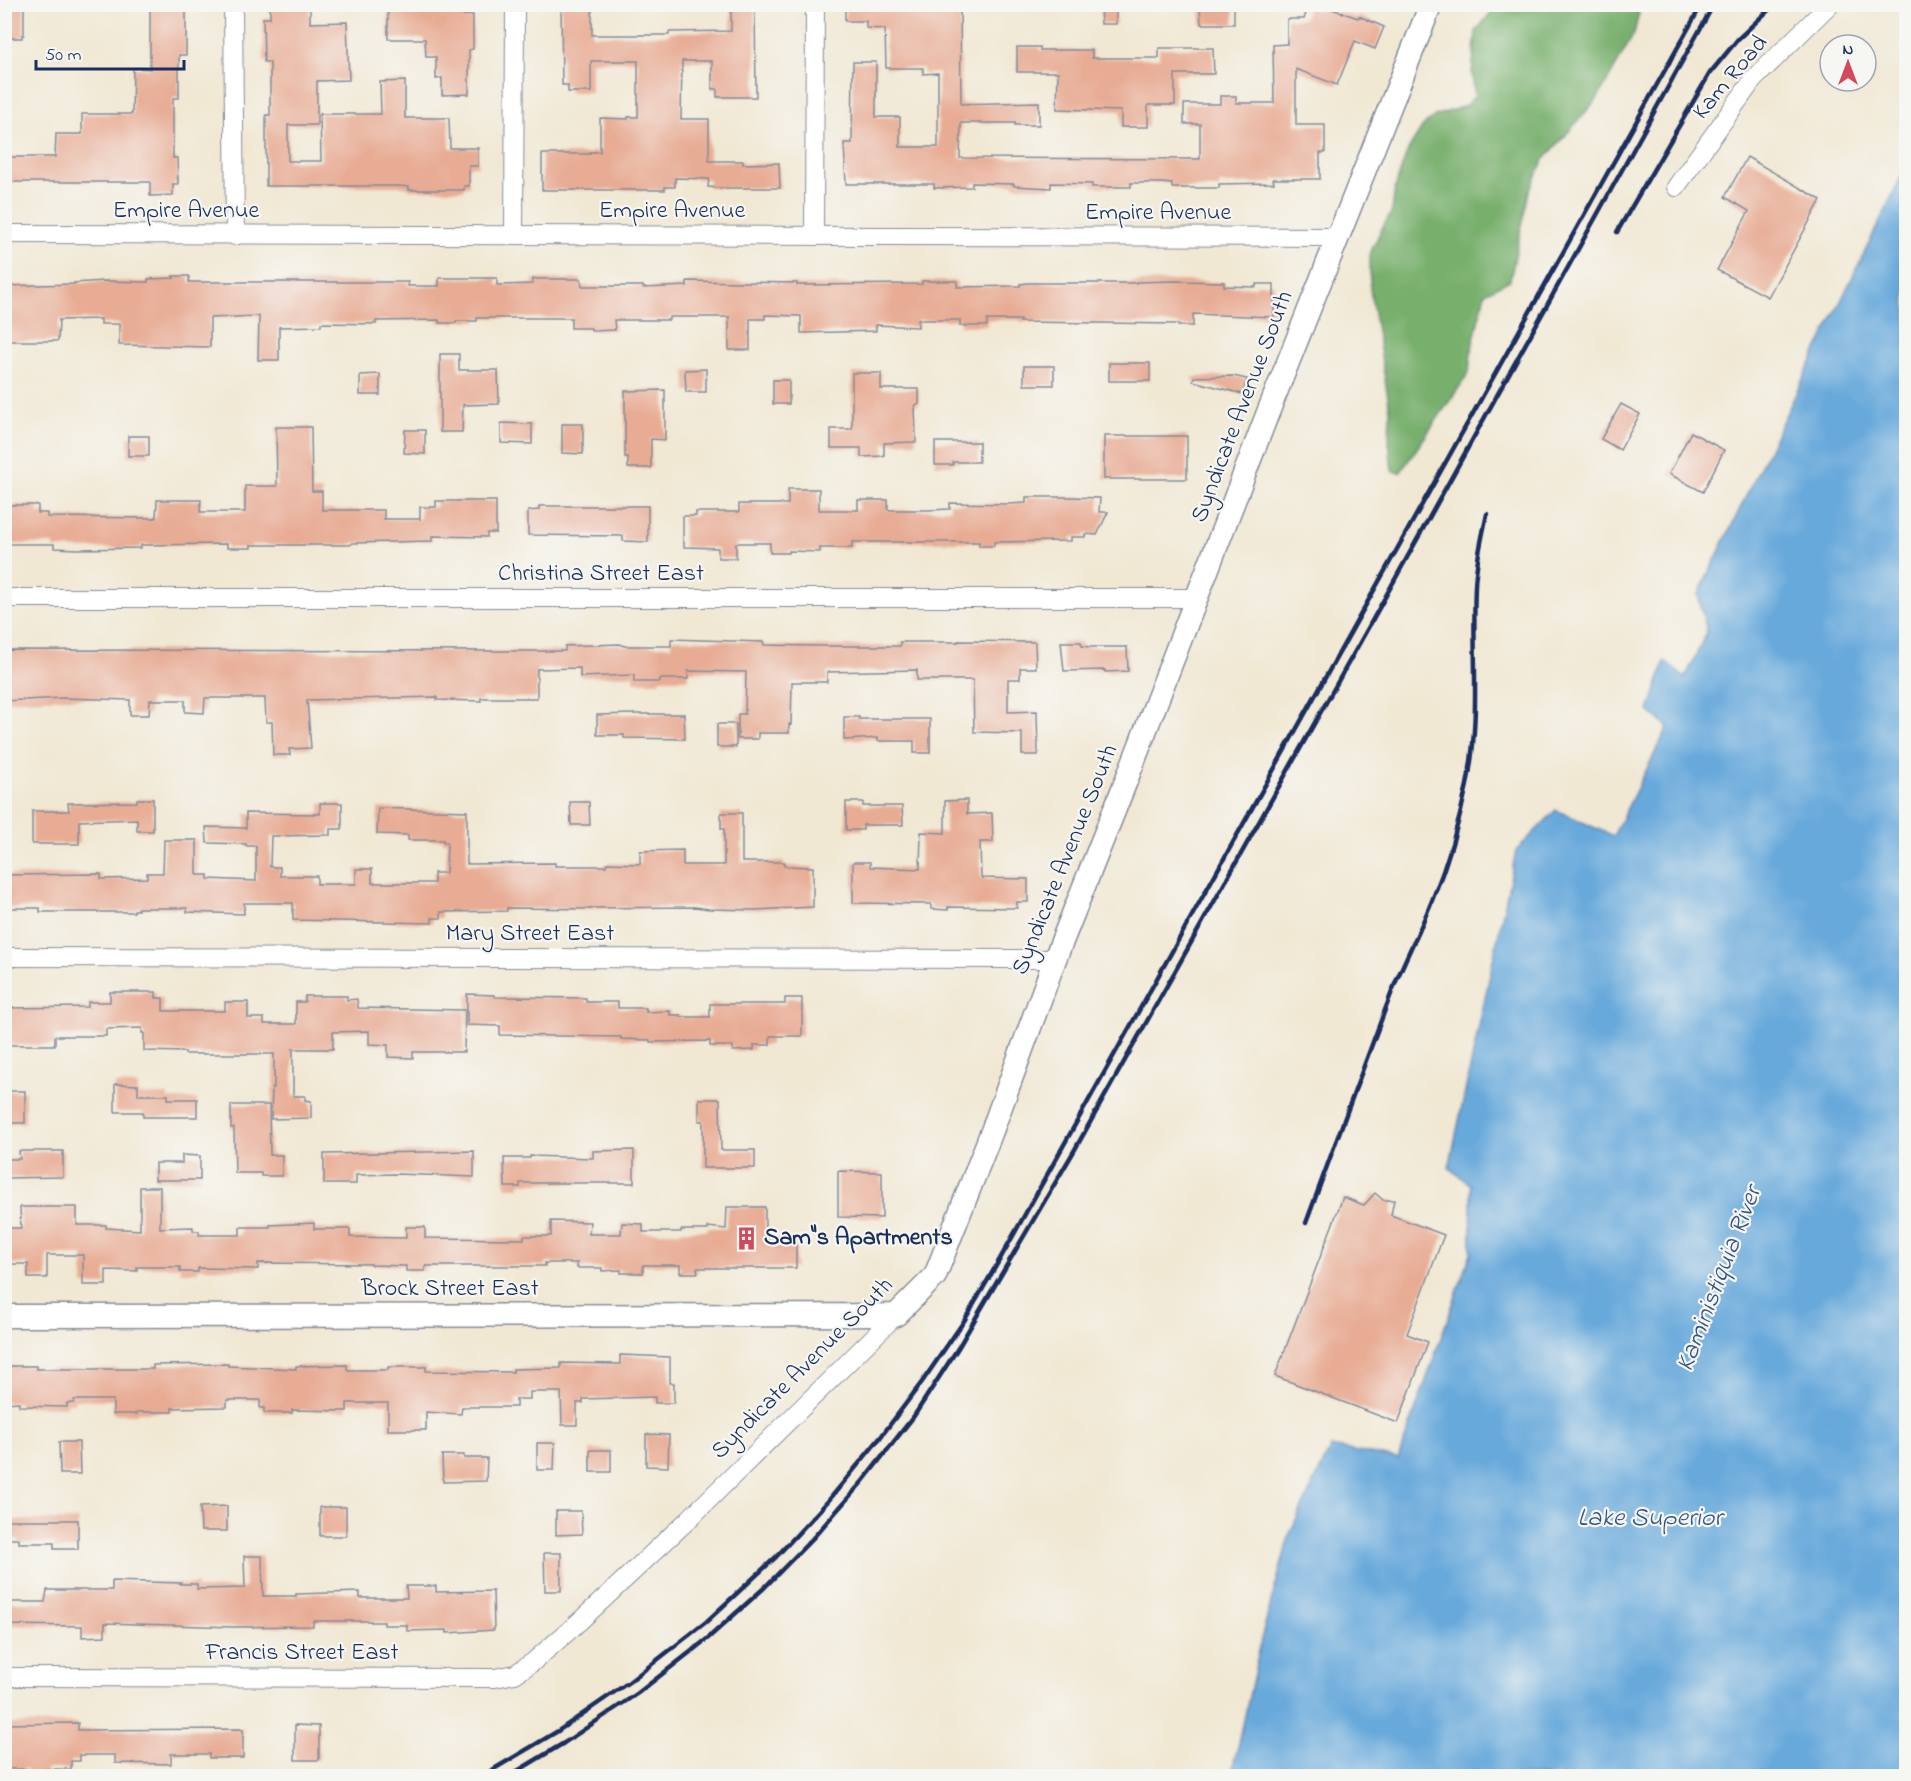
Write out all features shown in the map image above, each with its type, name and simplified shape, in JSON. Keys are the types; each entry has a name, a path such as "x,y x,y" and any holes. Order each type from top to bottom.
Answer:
{"street":[{"path":"233,4 235,236"},
{"path":"514,235 515,4"},
{"path":"814,4 814,236"},
{"name":"Syndicate Avenue South","path":"580,1621 688,1520 935,1276 992,1131 1055,959 1267,415 1340,237 1431,4"},
{"name":"Kam Road","path":"1676,187 1753,80 1830,4"},
{"name":"Empire Avenue","path":"4,234 1340,237"},
{"name":"Christina Street East","path":"4,598 1197,598"},
{"name":"Mary Street East","path":"4,957 1055,959"},
{"name":"Brock Street East","path":"4,1316 896,1315"},
{"name":"Francis Street East","path":"4,1677 495,1678 516,1674 580,1621"}],"green space":[{"path":"1498,4 1634,5 1639,13 1634,34 1597,99 1543,161 1529,191 1510,280 1485,293 1471,352 1469,373 1400,473 1392,471 1389,442 1390,410 1370,289 1370,254 1392,211 1395,188 1407,152 1423,126 1435,116 1465,106 1475,96 1472,73 1476,31"}],"water":[{"name":"Lake Superior","path":"1906,167 1906,1776 1230,1776 1263,1632 1290,1533 1331,1447 1398,1459 1471,1253 1471,1185 1449,1168 1516,851 1556,810 1613,836 1668,727 1649,711 1665,661 1685,678 1707,632 1698,595"}],"building":[{"path":"4,4 24,4 24,35 22,38 4,38"},
{"path":"150,4 186,4 186,55 179,55 179,98 173,98 173,158 177,158 178,184 173,184 173,195 150,196 150,182 4,182 4,157 55,157 56,134 82,134 82,114 132,114 133,68 150,69"},
{"path":"270,4 310,4 310,23 347,22 349,80 317,81 317,125 288,125 288,161 321,161 320,114 381,114 380,82 405,81 405,118 449,118 450,148 478,148 478,166 469,166 469,186 464,186 464,190 409,190 409,187 399,186 266,186 266,115 270,115 270,62 264,62 263,18 270,18"},
{"path":"388,4 461,4 461,15 473,15 473,49 469,50 469,94 442,95 442,78 436,79 436,57 426,57 425,39 388,39"},
{"path":"561,4 592,4 592,35 669,35 669,32 731,31 731,4 755,4 756,97 717,97 717,89 712,89 712,61 682,61 681,119 709,119 709,161 743,161 743,164 779,163 780,188 708,187 709,179 675,178 675,187 665,187 665,190 542,190 542,154 600,152 600,118 638,117 638,61 591,61 591,92 568,92 568,85 562,85"},
{"path":"845,4 960,4 961,104 1039,102 1039,125 961,123 960,158 1200,159 1200,124 1184,124 1184,104 1220,104 1220,96 1236,96 1236,103 1274,103 1273,45 1287,44 1287,19 1304,19 1308,7 1319,11 1320,5 1358,18 1359,16 1384,27 1375,49 1355,41 1337,85 1296,69 1296,125 1325,125 1325,153 1320,153 1320,179 1273,179 1274,183 1219,184 1219,188 1172,188 1172,184 1162,183 1131,183 1131,187 1092,187 1092,184 1051,183 1051,188 972,183 972,187 934,188 934,184 846,184 844,143 852,143 853,62 876,62 876,117 900,117 900,147 938,147 938,73 923,74 923,68 886,68 885,29 866,28 866,21 845,21"},
{"path":"1100,4 1116,4 1116,24 1101,24"},
{"path":"1200,4 1234,4 1234,24 1201,24"},
{"path":"1017,47 1040,47 1040,50 1092,50 1092,58 1159,58 1159,48 1213,48 1214,74 1175,74 1175,105 1148,105 1148,127 1121,127 1121,111 1057,109 1058,72 1017,72"},
{"path":"1747,157 1821,200 1768,297 1717,270 1749,211 1725,197"},
{"path":"173,276 189,276 189,282 408,282 408,286 439,286 439,278 497,278 497,285 533,284 533,279 581,279 582,286 643,286 643,288 687,286 687,281 797,283 797,285 922,284 922,281 957,281 957,287 1020,286 1020,284 1029,283 1224,282 1224,286 1256,287 1256,284 1274,284 1274,317 1193,314 1193,326 987,320 987,326 960,326 960,320 918,320 918,327 876,325 876,331 801,333 801,316 765,315 765,319 750,319 750,350 729,350 729,317 614,320 615,330 591,331 591,328 571,328 571,318 477,318 477,321 456,321 456,323 439,323 439,320 376,321 376,324 321,323 321,326 279,327 279,360 258,360 259,316 210,318 210,347 119,345 119,324 101,324 101,319 59,320 58,341 9,341 9,308 4,308 4,286 103,281 148,282 148,279 174,278"},
{"path":"440,354 459,354 459,370 498,370 499,404 463,405 462,432 440,432"},
{"path":"1109,363 1150,363 1150,381 1109,381"},
{"path":"1024,366 1054,366 1054,385 1024,385"},
{"path":"706,369 706,392 686,392 685,370"},
{"path":"852,373 881,373 881,389 919,389 919,404 915,405 916,442 884,443 884,456 861,457 861,448 831,448 831,429 852,429"},
{"path":"380,374 380,395 360,395 360,375"},
{"path":"1233,376 1247,379 1243,394 1193,381 1194,377"},
{"path":"773,380 789,380 789,404 773,404"},
{"path":"665,390 665,440 651,439 651,468 628,468 628,457 625,457 625,391"},
{"path":"1621,404 1640,414 1620,450 1601,439"},
{"path":"501,423 532,424 532,444 501,443"},
{"path":"562,424 583,424 583,454 562,453"},
{"path":"276,427 311,427 312,491 322,491 322,510 384,510 384,519 420,519 420,507 436,507 436,501 496,501 496,533 487,533 487,537 432,536 432,541 353,543 350,545 251,545 251,548 227,548 227,544 141,545 141,548 78,549 54,548 54,544 4,544 4,505 38,505 38,513 47,513 47,517 156,518 157,500 201,500 200,512 245,512 245,486 277,486"},
{"path":"405,430 425,430 425,454 404,453"},
{"path":"1691,432 1724,450 1703,492 1669,474"},
{"path":"128,436 149,436 149,456 128,456"},
{"path":"1104,436 1187,436 1187,479 1104,479"},
{"path":"935,442 979,442 979,462 935,465"},
{"path":"788,489 819,489 819,510 858,510 858,500 888,500 888,510 929,510 950,509 950,503 1009,504 1026,503 1026,497 1071,497 1100,498 1099,512 1108,512 1097,535 1085,534 1085,537 1071,537 1071,541 994,542 994,546 979,546 979,542 852,542 852,548 820,548 820,552 789,551 789,553 770,553 770,543 736,543 736,558 718,558 718,548 684,547 683,516 696,516 696,512 739,512 739,504 788,504"},
{"path":"539,506 648,506 648,542 623,541 623,536 528,535 528,511 539,510"},
{"path":"671,639 816,646 900,646 900,642 1035,642 1036,668 1020,668 1020,679 1008,679 1008,712 1037,711 1038,755 1022,755 1022,733 974,732 973,680 917,680 917,670 827,672 827,682 792,682 789,733 758,733 758,739 738,739 738,714 745,714 746,672 688,671 688,679 634,682 634,675 580,677 580,668 537,669 537,698 481,698 481,701 437,700 437,697 307,700 311,748 289,749 290,755 273,755 272,722 266,722 265,698 205,698 204,713 185,712 185,700 150,700 149,715 130,715 130,700 64,698 4,701 4,650 565,651 565,646 620,644 624,646 671,646"},
{"path":"1061,642 1081,642 1082,646 1090,647 1127,647 1128,671 1064,671"},
{"path":"684,714 685,739 597,735 597,715"},
{"path":"844,717 930,719 930,753 914,753 914,741 878,741 878,738 844,740"},
{"path":"717,724 736,724 736,747 717,747"},
{"path":"137,799 153,799 153,831 137,831 137,819 79,821 79,844 32,844 32,811 69,811 68,803 137,802"},
{"path":"967,800 967,814 992,813 993,842 980,842 982,878 1028,879 1028,902 1017,902 1017,908 948,907 948,910 931,909 931,904 853,903 853,862 870,862 870,867 920,869 921,832 945,833 945,801"},
{"path":"570,802 589,802 590,825 571,825"},
{"path":"846,802 863,802 863,806 902,806 903,825 863,825 863,830 846,830"},
{"path":"320,803 342,803 342,829 330,829 330,835 271,836 270,867 280,867 280,876 317,876 317,884 356,884 356,869 372,869 372,883 434,883 434,873 446,873 447,842 408,840 408,835 377,834 378,808 467,811 467,864 555,863 555,866 640,864 640,851 683,850 683,865 724,865 724,829 721,829 721,813 742,813 742,862 784,862 784,866 813,867 813,907 754,910 695,907 507,908 507,911 441,912 441,918 432,918 432,923 293,920 293,903 244,903 244,914 187,912 187,908 138,908 134,912 40,912 40,908 5,908 5,875 101,874 101,879 147,878 147,873 163,873 164,840 197,840 197,875 208,875 208,879 256,881 256,846 207,843 206,827 246,828 246,813 320,814"},
{"path":"110,992 156,992 156,998 163,998 163,1011 225,1011 225,1002 248,1002 248,1018 264,1018 264,1024 296,1024 296,1002 305,1002 305,996 347,996 347,1000 357,999 358,1008 465,1010 464,1052 413,1052 413,1058 388,1057 388,1045 369,1044 369,1031 333,1032 333,1049 293,1049 293,1096 305,1096 305,1100 311,1101 311,1118 271,1119 274,1054 185,1054 185,1052 144,1051 142,1028 106,1029 106,1036 55,1036 55,1045 8,1045 6,1008 88,1007 88,1002 110,1002"},
{"path":"467,994 494,995 494,997 586,998 586,1002 618,1002 618,1008 646,1008 646,1012 670,1011 670,1015 681,1015 681,1017 710,1017 710,1004 785,1004 785,998 802,998 802,1036 770,1036 770,1045 754,1045 754,1050 733,1051 733,1046 710,1046 710,1041 650,1042 650,1040 621,1039 621,1037 500,1035 500,1026 467,1025"},
{"path":"115,1084 138,1085 138,1095 168,1095 168,1099 197,1099 197,1117 143,1117 143,1112 115,1112"},
{"path":"4,1091 25,1091 25,1123 4,1123"},
{"path":"699,1099 720,1099 721,1150 755,1150 755,1168 703,1168 703,1121 699,1121"},
{"path":"231,1105 269,1105 270,1155 282,1155 282,1176 235,1173"},
{"path":"634,1150 634,1183 520,1183 520,1187 505,1187 504,1158 530,1158 530,1156 593,1158 593,1151"},
{"path":"19,1151 63,1151 63,1177 4,1178 4,1159 20,1159"},
{"path":"474,1151 474,1177 356,1175 356,1184 324,1184 324,1154"},
{"path":"182,1155 200,1156 200,1180 155,1180 155,1163 182,1163"},
{"path":"838,1171 882,1172 882,1218 838,1217"},
{"path":"140,1187 160,1187 160,1228 193,1227 193,1231 199,1231 199,1235 240,1235 240,1227 314,1223 314,1229 350,1229 350,1237 406,1238 406,1227 425,1227 425,1238 524,1239 524,1236 551,1236 551,1221 590,1222 589,1234 621,1234 622,1223 643,1224 643,1232 681,1232 681,1230 708,1230 708,1227 726,1229 727,1207 765,1207 765,1239 796,1239 796,1268 697,1268 698,1273 680,1273 680,1265 643,1265 643,1273 621,1273 621,1270 602,1271 602,1268 577,1268 577,1263 545,1263 545,1266 425,1266 425,1271 406,1271 406,1266 371,1264 258,1263 258,1269 198,1268 198,1272 180,1272 180,1267 137,1267 137,1271 106,1270 106,1285 83,1285 83,1255 47,1255 47,1278 28,1278 28,1264 4,1264 4,1228 21,1228 20,1207 77,1207 77,1225 106,1225 106,1228 140,1230"},
{"path":"1375,1193 1383,1200 1394,1200 1391,1215 1444,1235 1407,1334 1428,1342 1398,1423 1275,1376 1343,1197 1364,1205"},
{"path":"620,1355 670,1357 670,1383 674,1383 674,1403 655,1403 655,1397 583,1399 583,1403 577,1403 577,1425 562,1425 561,1392 530,1392 530,1399 516,1399 516,1407 462,1407 461,1414 426,1412 426,1430 388,1430 388,1403 347,1403 347,1411 292,1410 292,1413 264,1413 264,1408 260,1408 260,1400 227,1400 227,1407 172,1408 172,1412 113,1414 113,1400 74,1400 74,1403 67,1403 67,1407 19,1406 19,1402 4,1403 4,1366 36,1366 36,1369 153,1369 153,1365 228,1364 228,1366 296,1369 296,1366 347,1365 347,1370 426,1367 426,1371 513,1372 513,1369 561,1368 561,1363 620,1364"},
{"path":"646,1434 669,1435 668,1467 646,1466"},
{"path":"59,1442 79,1442 80,1474 60,1474"},
{"path":"537,1443 555,1443 554,1470 537,1470"},
{"path":"590,1450 611,1450 611,1472 590,1472"},
{"path":"442,1455 487,1458 486,1481 443,1482"},
{"path":"227,1506 227,1531 201,1531 200,1507"},
{"path":"320,1507 346,1507 346,1536 320,1536"},
{"path":"556,1511 581,1511 582,1534 556,1535"},
{"path":"5,1520 78,1520 78,1549 54,1549 54,1543 19,1543 19,1539 5,1539"},
{"path":"544,1553 561,1553 561,1591 545,1591"},
{"path":"244,1556 262,1556 263,1596 360,1592 360,1598 407,1598 406,1586 436,1586 436,1592 493,1591 494,1630 447,1633 447,1630 407,1631 407,1625 384,1625 384,1622 371,1621 313,1621 313,1626 234,1627 105,1623 105,1636 82,1637 82,1626 5,1625 5,1602 45,1602 47,1590 112,1590 112,1581 197,1584 197,1589 245,1588"},
{"path":"78,1723 78,1730 243,1729 243,1758 209,1758 209,1754 171,1754 171,1764 115,1763 115,1755 80,1755 80,1761 71,1761 71,1769 46,1769 46,1774 28,1774 28,1769 4,1769 4,1724"},
{"path":"295,1725 319,1726 319,1760 295,1760"}],"railway":[{"path":"482,1776 558,1731 629,1682 706,1622 776,1557 829,1500 880,1438 964,1321 1702,4"},
{"path":"509,1776 564,1743 638,1693 707,1639 764,1588 812,1539 863,1481 914,1416 958,1348 1074,1151 1368,628 1714,4"},
{"path":"1617,232 1710,73 1738,39 1775,4"},
{"path":"1306,1223 1393,989 1438,884 1460,813 1467,785 1474,735 1475,586 1487,514"}],"place":[{"name":"Sam\"s Apartments","path":"746,1238"}],"water label":[{"name":"Kaministiquia River","path":"1720,1279"}]}
